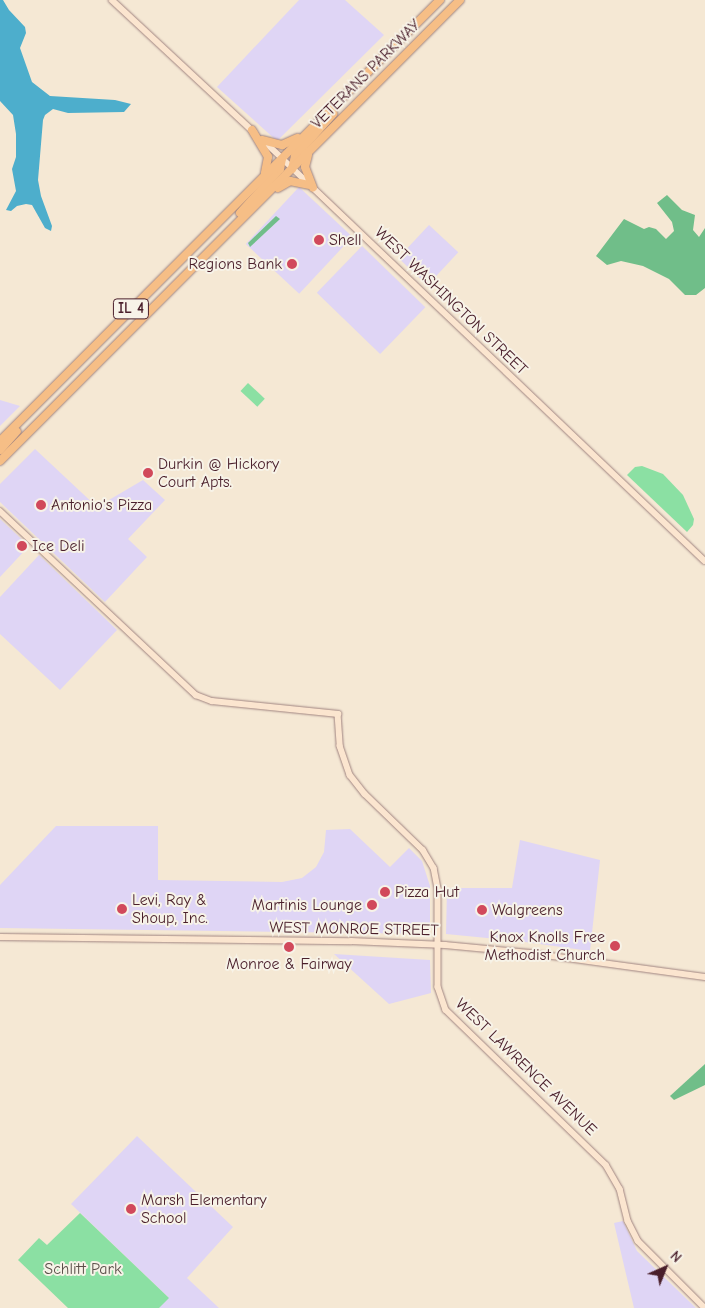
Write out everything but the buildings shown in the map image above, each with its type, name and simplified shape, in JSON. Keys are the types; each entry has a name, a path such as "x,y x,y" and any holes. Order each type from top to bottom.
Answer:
{"highway":[{"name":"VETERANS PARKWAY","path":"282,159 440,0"},
{"name":"VETERANS PARKWAY","path":"292,168 460,0"},
{"path":"292,168 295,156 347,98 361,79"},
{"path":"262,140 278,145 289,144 322,112 334,106"},
{"path":"252,130 268,157 268,166 263,178"},
{"path":"311,149 305,167 311,187"},
{"path":"198,262 278,170 282,159"},
{"name":"IL 4","path":"0,442 282,159"},
{"name":"IL 4","path":"0,461 292,168"},
{"path":"236,225 249,217 283,183 290,181 311,187"},
{"path":"0,450 40,406 50,391"},
{"path":"0,436 11,424 19,422"}],"street":[{"name":"WEST WASHINGTON STREET","path":"112,0 252,130 705,561"},
{"name":"WEST LAWRENCE AVENUE","path":"0,511 196,695 212,701 338,714 337,731 342,755 355,783 370,800 423,850 434,868 438,889 438,986 446,1010 606,1165 620,1189 628,1221 638,1241 705,1308"},
{"name":"WEST MONROE STREET","path":"0,937 351,941 438,945 530,953 705,977"}],"shaded area":[{"path":"299,0 345,0 384,35 277,141 217,87"},
{"path":"299,187 352,237 299,294 246,244"},
{"path":"429,225 458,252 428,285 398,258"},
{"path":"362,246 425,307 380,354 317,293"},
{"path":"0,400 20,406 0,426"},
{"path":"35,449 97,507 143,480 165,500 128,539 147,557 105,602 0,502 0,484"},
{"path":"0,519 29,546 0,577"},
{"path":"39,555 117,630 60,690 0,634 0,597"},
{"path":"56,826 158,826 158,880 282,882 302,878 316,867 324,852 326,830 350,829 390,867 409,848 422,861 430,886 430,934 0,928 0,885"},
{"path":"520,840 600,860 590,951 446,934 447,888 512,888"},
{"path":"334,954 430,960 431,993 389,1004"},
{"path":"137,1136 233,1227 187,1278 219,1308 159,1308 168,1297 71,1204"},
{"path":"623,1221 637,1251 696,1308 634,1308 614,1223"}],"green space":[{"path":"667,195 682,210 695,215 693,230 699,237 705,228 705,288 696,295 685,295 669,279 643,266 621,261 607,265 596,256 624,219 644,229 649,227 656,229 666,239 674,231 672,222 657,203"},
{"path":"276,216 280,219 250,247 248,243"},
{"path":"248,383 265,399 257,407 240,391"},
{"path":"642,466 663,474 683,495 694,519 693,525 687,532 627,475 635,467"},
{"path":"705,1064 705,1085 674,1100 670,1096"},
{"name":"Schlitt Park","path":"80,1213 169,1298 159,1308 68,1308 18,1260 39,1238 47,1245"}],"water":[{"path":"0,0 3,0 9,10 25,27 26,33 20,48 32,82 50,96 115,100 131,104 124,112 68,113 53,109 45,115 38,180 41,196 52,226 51,231 45,228 32,205 26,204 17,206 11,211 6,210 16,191 12,169 16,157 16,134 13,115 0,101"}],"place":[{"name":"Shell","path":"319,240"},
{"name":"Regions Bank","path":"292,264"},
{"name":"Durkin @ Hickory Court Apts.","path":"148,473"},
{"name":"Antonio's Pizza","path":"41,505"},
{"name":"Ice Deli","path":"22,546"},
{"name":"Pizza Hut","path":"385,892"},
{"name":"Martinis Lounge","path":"372,905"},
{"name":"Levi, Ray & Shoup, Inc.","path":"122,909"},
{"name":"Walgreens","path":"482,910"},
{"name":"Knox Knolls Free Methodist Church","path":"615,946"},
{"name":"Monroe & Fairway","path":"289,947"},
{"name":"Marsh Elementary School","path":"131,1209"}]}
